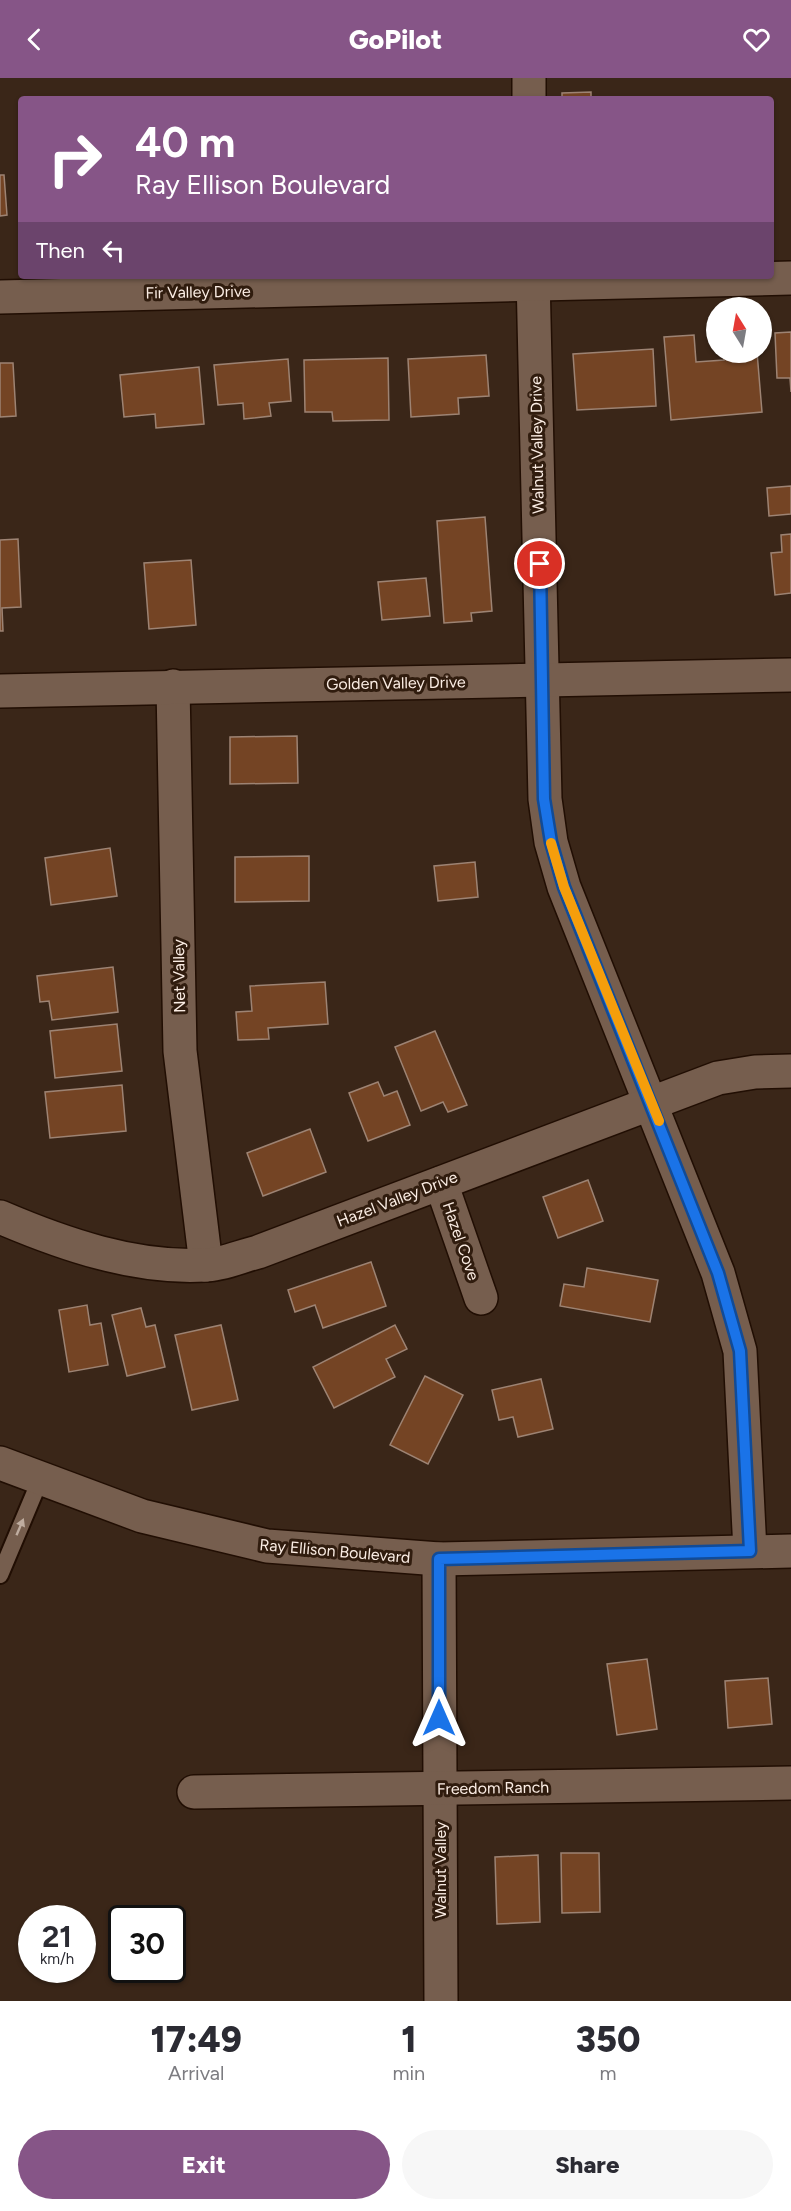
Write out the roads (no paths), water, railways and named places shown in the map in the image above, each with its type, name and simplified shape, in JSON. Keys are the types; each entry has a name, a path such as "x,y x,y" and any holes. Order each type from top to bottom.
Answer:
{"street":[{"path":"529,78 530,96"},
{"name":"Fir Valley Drive","path":"774,278 791,278"},
{"name":"Fir Valley Drive","path":"0,297 533,280 662,279"},
{"name":"Walnut Valley Drive","path":"533,280 544,799 551,842 564,887 652,1102 718,1273 740,1351 750,1551"},
{"name":"Golden Valley Drive","path":"0,691 791,675"},
{"name":"Net Valley","path":"173,686 180,1051 206,1265"},
{"name":"Hazel Valley Drive","path":"0,1217 38,1233 127,1260 206,1265 258,1252 718,1078 755,1072 791,1071"},
{"name":"Hazel Cove","path":"441,1183 481,1298"},
{"name":"Ray Ellison Boulevard","path":"0,1463 40,1480 142,1516 267,1546 439,1559 791,1551"},
{"name":"Walnut Valley","path":"439,1559 441,2001"},
{"name":"Freedom Ranch","path":"194,1792 791,1783"}],"lane":[{"path":"0,1575 40,1480"}]}
